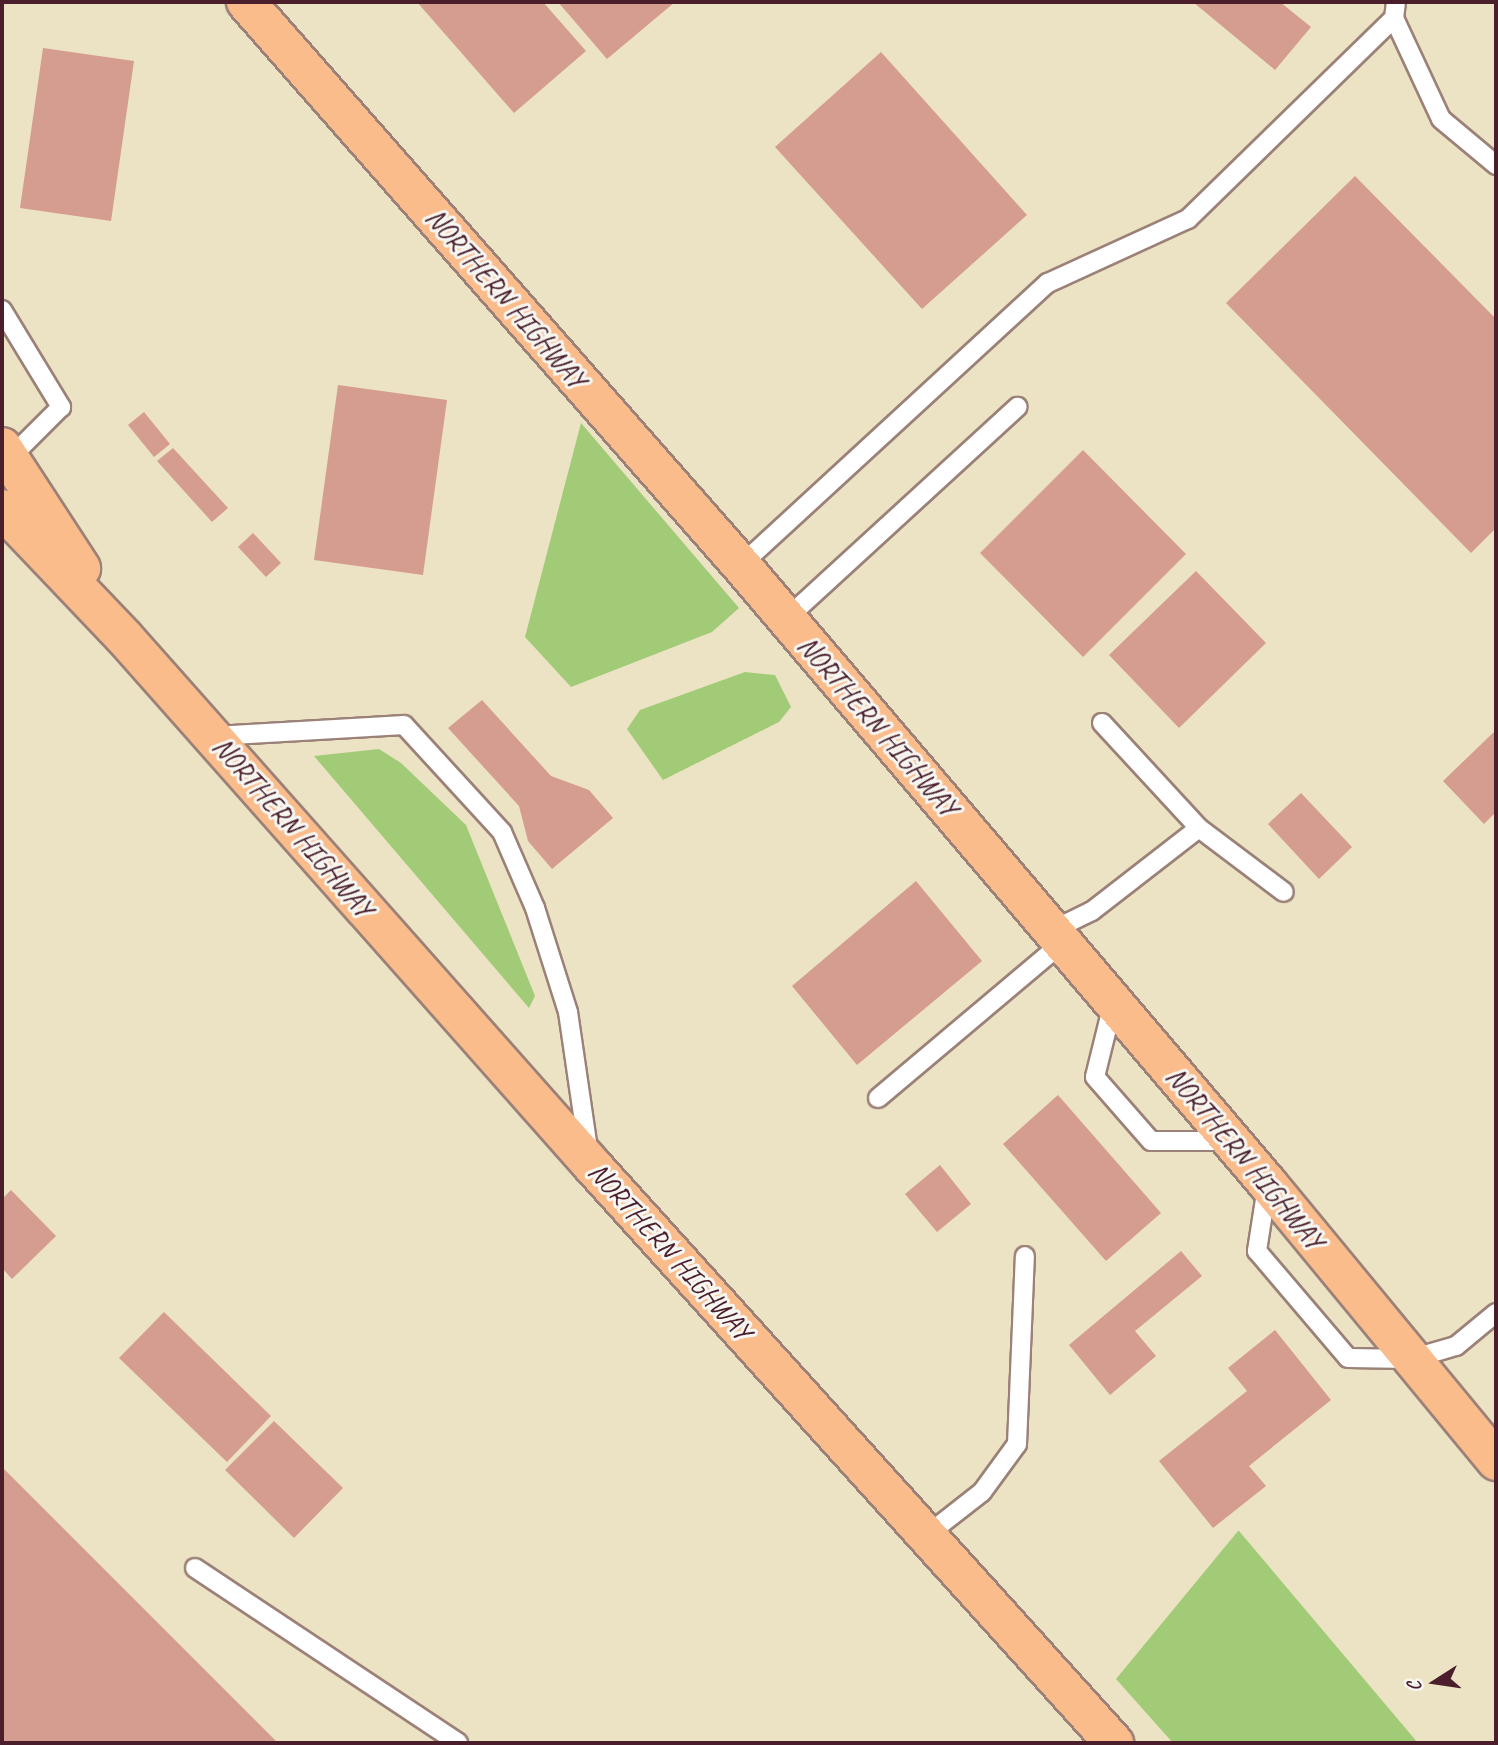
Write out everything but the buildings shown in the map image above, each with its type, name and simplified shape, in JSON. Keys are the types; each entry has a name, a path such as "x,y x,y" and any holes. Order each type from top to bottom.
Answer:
{"main road":[{"name":"NORTHERN HIGHWAY","path":"246,2 741,565 1114,1001 1496,1461"},
{"path":"6,452 124,637"},
{"name":"NORTHERN HIGHWAY","path":"2,509 124,637 590,1163 1114,1743"}],"lane":[{"path":"741,565 1048,283 1188,219 1395,10 1441,119 1496,165"},
{"path":"2,310 61,407 6,452"},
{"path":"786,619 1017,407"},
{"path":"1102,723 1199,828 1284,891"},
{"path":"212,736 404,725 502,832 535,908 568,1012 590,1163"},
{"path":"878,1098 1058,936 1199,828"},
{"path":"1114,1001 1096,1077 1151,1141 1232,1142"},
{"path":"1268,1184 1257,1251 1348,1358 1411,1359 1456,1346 1496,1312"},
{"path":"927,1535 982,1492 1017,1444 1025,1256"},
{"path":"195,1568 458,1743"}],"green space":[{"path":"581,423 739,608 712,632 571,687 525,637"},
{"path":"745,672 775,675 791,707 779,722 663,780 627,729 640,710"},
{"path":"379,749 401,763 466,825 535,996 529,1008 314,756"},
{"path":"1238,1531 1418,1743 1173,1743 1116,1679"}]}
